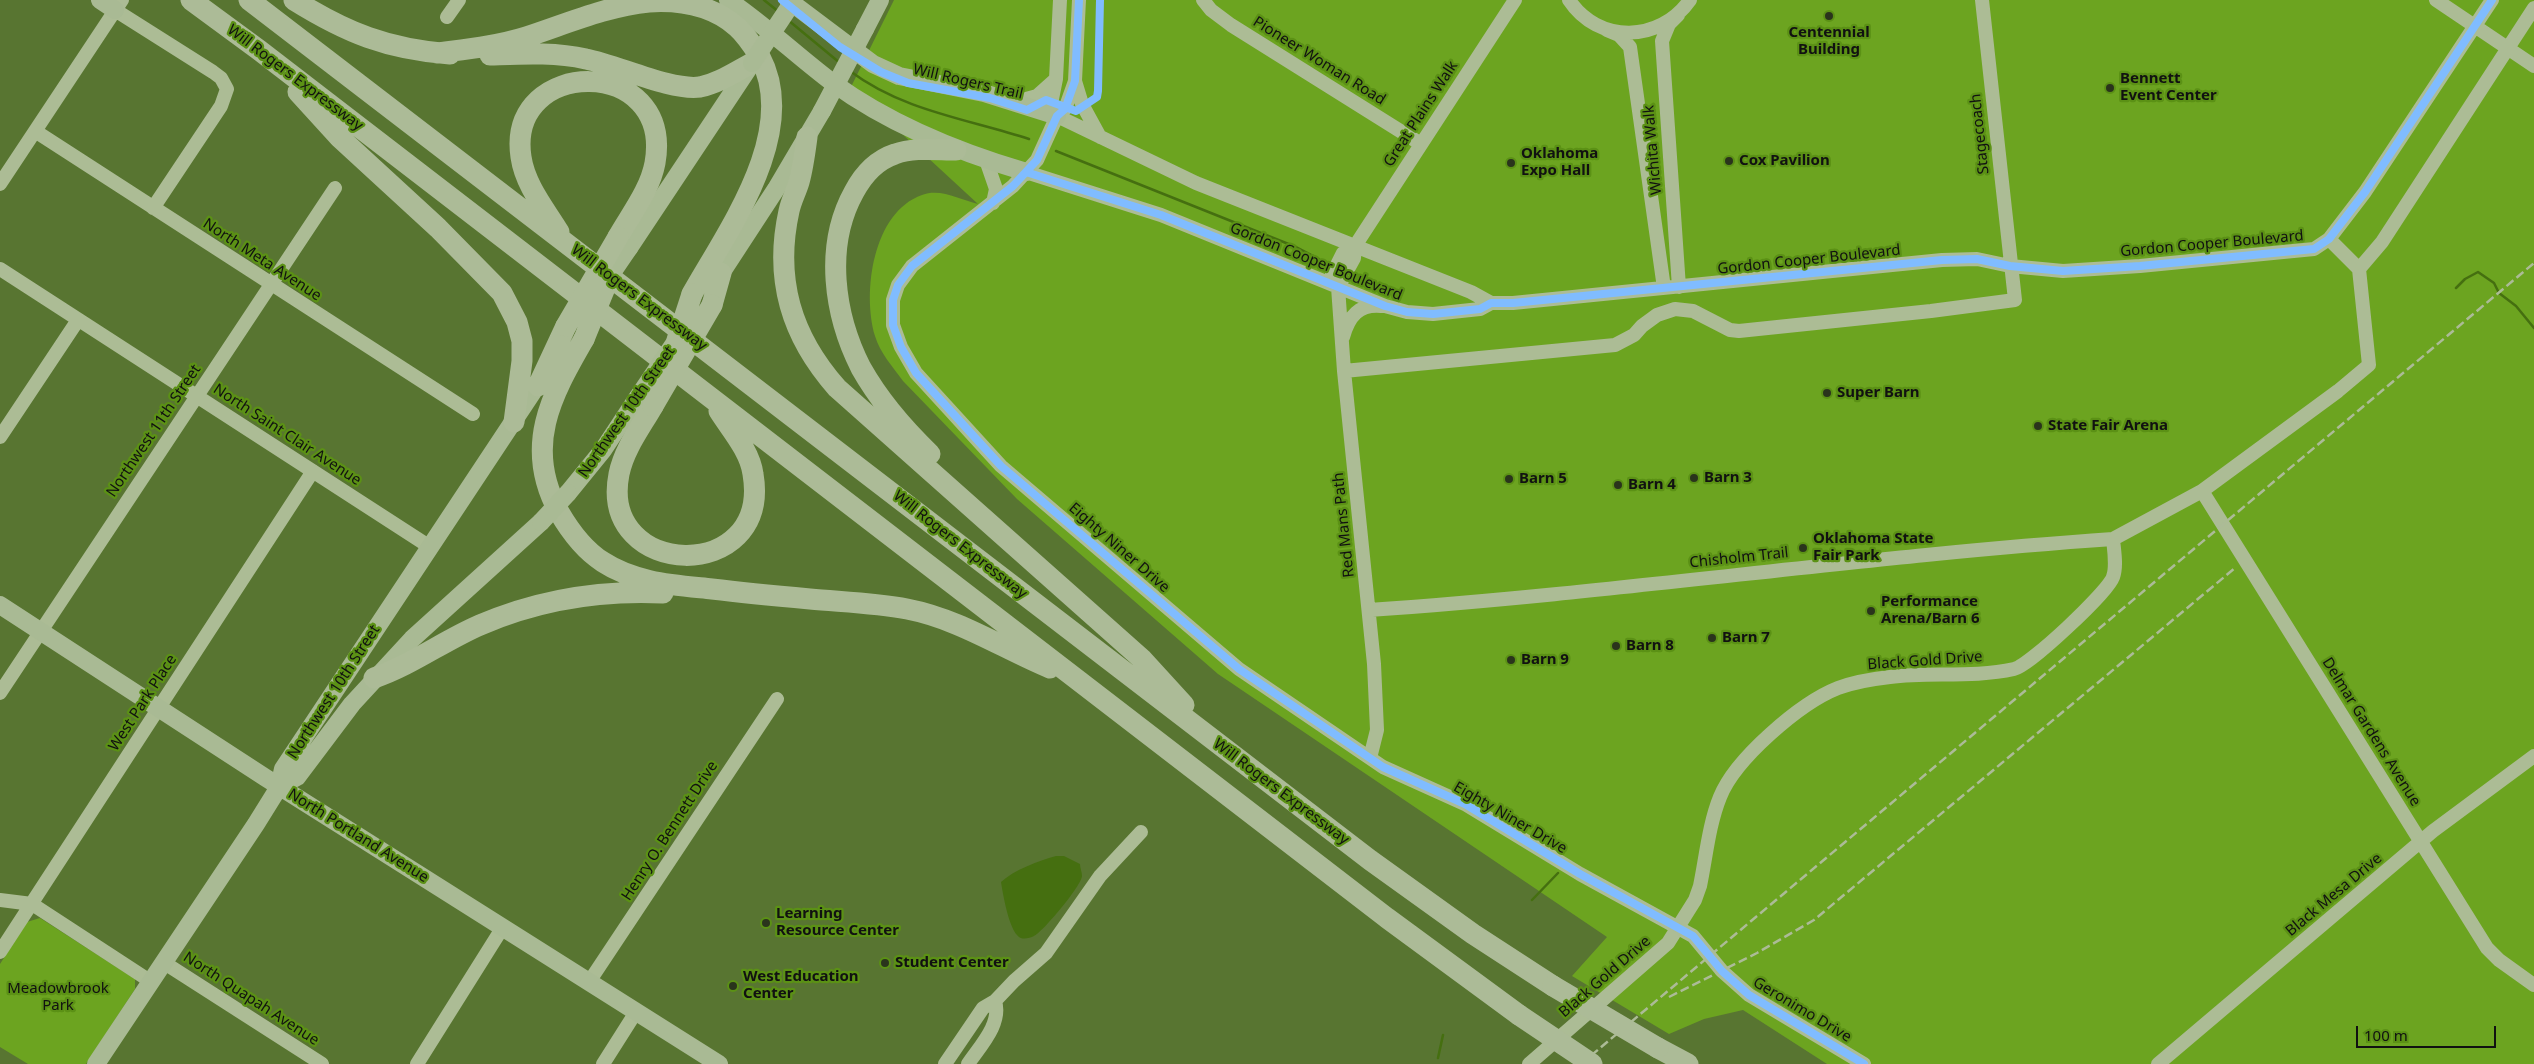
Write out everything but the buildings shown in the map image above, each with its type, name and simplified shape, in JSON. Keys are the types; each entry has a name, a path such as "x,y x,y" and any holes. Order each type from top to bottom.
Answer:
{"highway":[{"name":"Will Rogers Expressway","path":"191,0 259,50 1387,918 1518,1015 1592,1064"},
{"name":"Will Rogers Expressway","path":"249,0 1411,890 1473,934 1553,986 1688,1064"},
{"path":"294,0 328,21 367,38 412,50 470,56 540,53 565,55 607,64 684,87 710,84 743,71"},
{"path":"437,53 490,46 619,8 651,2 671,1 697,5 722,16 741,30 751,42 765,67 769,81 772,108 766,145 703,300 646,401 619,473 618,493 621,511 627,524 645,543 672,556 699,556 721,548 742,529 749,516 754,489 750,461 711,398"},
{"path":"259,50 339,137 432,222 502,293 517,322 522,341 522,361 514,422"},
{"path":"566,242 528,180 521,158 522,135 529,115 544,97 564,85 588,80 613,85 634,97 648,116 655,139 652,173 623,243 574,332 544,424 543,462 552,498 574,536 587,550 604,562 640,578 696,588 882,605 928,614 956,623 1014,653 1075,678"},
{"path":"807,137 799,182 789,209 782,254 788,295 800,336 815,361 836,388 1142,659 1217,743"},
{"path":"956,150 911,150 895,154 870,170 854,191 842,219 838,240 837,290 850,342 874,388 894,415 945,470 977,513"},
{"path":"677,340 721,273"},
{"path":"538,386 609,278"},
{"path":"374,678 402,668 429,651 481,624 548,602 619,592 785,597"}],"main road":[{"path":"100,0 120,3"},
{"name":"Gordon Cooper Boulevard","path":"728,0 871,109 956,150 1026,172"},
{"name":"Gordon Cooper Boulevard","path":"788,0 873,64 899,76 1015,102 1057,116"},
{"path":"609,278 623,243 794,0"},
{"path":"721,273 807,137 880,0"},
{"name":"Northwest 10th Street","path":"279,787 298,777 342,717 374,678 412,639 541,522 568,494 646,401 677,340"},
{"name":"Northwest 10th Street","path":"96,1064 279,787 283,769 538,386"},
{"name":"North Portland Avenue","path":"0,605 279,787 719,1064"}],"street":[{"path":"447,18 458,0"},
{"path":"1057,116 1051,104 1056,79 1060,0"},
{"name":"Eighty Niner Drive","path":"1079,0 1075,81 1065,109 1057,116 1037,160 993,203 912,266 898,285 893,300 893,325 901,346 916,373 995,461 1239,669 1370,758 1419,785 1465,804 1580,874 1693,936 1707,954"},
{"name":"Pioneer Woman Road","path":"1203,0 1211,10 1230,25 1421,144"},
{"name":"Great Plains Walk","path":"1338,287 1354,258 1355,246 1515,0"},
{"name":"Wichita Walk","path":"1569,0 1590,21 1619,35 1630,47 1664,288"},
{"path":"1607,30 1629,33 1647,31 1663,25 1678,14 1690,0"},
{"name":"Stagecoach","path":"1982,0 2010,266"},
{"path":"2436,0 2534,66"},
{"name":"Gordon Cooper Boulevard","path":"1026,172 1161,215 1385,306 1407,312 1433,314 1480,309 1491,304 1513,304 1942,260 1977,259 2010,266 2062,271 2140,266 2314,248 2329,239 2365,192 2492,0"},
{"path":"0,184 120,3 221,78 227,89 220,106 152,208"},
{"path":"2358,269 2382,242 2534,8"},
{"name":"Wichita Walk","path":"1678,14 1669,24 1662,41 1679,287"},
{"path":"1015,102 1037,96 1056,79"},
{"path":"1075,81 1082,104 1100,137"},
{"name":"Gordon Cooper Boulevard","path":"1057,116 1196,183 1471,292 1491,304"},
{"name":"North Meta Avenue","path":"35,131 473,414"},
{"path":"986,160 996,189 993,203"},
{"name":"Northwest 11th Street","path":"0,693 335,188"},
{"path":"2112,539 2200,495 2338,392 2369,365 2358,269 2329,239"},
{"path":"1344,371 1615,345 1634,335 1642,326 1657,315 1675,309 1693,311 1730,330 1739,331 1931,311 2015,300 2010,266"},
{"name":"North Saint Clair Avenue","path":"0,269 430,547"},
{"name":"Red Mans Path","path":"1338,287 1344,371 1374,664 1377,730 1370,758"},
{"path":"1342,343 1347,324 1354,314 1370,305 1385,306"},
{"path":"0,437 78,320"},
{"name":"West Park Place","path":"0,952 314,471"},
{"name":"Delmar Gardens Avenue","path":"2200,495 2488,948 2499,960 2534,985"},
{"name":"Chisholm Trail","path":"1369,610 1488,602 1982,548 2112,539"},
{"name":"Black Gold Drive","path":"1529,1064 1652,958 1679,928 1695,900 1700,886 1720,795 1730,779 1766,738 1798,712 1824,695 1837,688 1862,681 1891,677 1988,673 2017,668 2072,623 2110,584 2114,574 2112,539"},
{"name":"Henry O. Bennett Drive","path":"589,982 777,699"},
{"name":"Black Mesa Drive","path":"2158,1064 2421,842 2534,756"},
{"path":"994,1001 998,1010 996,1020 968,1064 948,1059 983,1008 994,1001 1046,953 1100,876 1142,832"},
{"path":"0,900 32,904 150,981"},
{"path":"418,1064 503,927"},
{"name":"Geronimo Drive","path":"1707,954 1732,981 1749,995 1864,1064"},
{"name":"North Quapah Avenue","path":"163,962 322,1064"},
{"path":"604,1064 636,1012"}],"green space":[{"name":"Oklahoma State Fair Park","path":"894,0 2534,0 2534,1064 1827,1064 1743,1010 1704,1019 1669,1034 1572,976 1607,937 1218,674 1017,499 903,381 887,360 875,336 871,318 870,298 875,255 882,235 892,218 905,204 922,195 936,193 950,195 978,204 900,132 844,101"},
{"name":"Meadowbrook Park","path":"40,918 135,979 135,989 86,1064 28,1064 0,1047 0,964 27,922"}],"shaded area":[{"path":"1056,856 1064,856 1080,864 1082,876 1080,881 1076,889 1045,927 1034,936 1021,938 1015,933 1009,920 1001,882 1027,866"}],"waterway":[{"path":"764,0 779,12"},
{"path":"788,20 840,63"},
{"path":"850,71 870,85 914,105 1029,139"},
{"path":"1056,151 1296,247 1319,259"},
{"path":"2456,288 2465,279 2478,272 2494,283 2499,293 2516,306 2534,328"},
{"path":"1532,900 1558,873"},
{"path":"1438,1058 1443,1035"}],"railway":[{"path":"1581,1064 2534,263"},
{"path":"1669,997 1757,953 1814,920 2235,568"}],"cycle path":[{"name":"Will Rogers Trail","path":"782,0 840,47 881,72 908,83 990,98 1027,110 1046,100 1076,111 1097,97 1100,0"},
{"path":"1079,0 1075,81 1065,109 1057,116 1037,160 1013,186 912,266 898,285 893,300 893,325 901,347 916,373 1001,466 1239,669 1383,767 1465,804 1580,874 1693,936 1722,971 1749,995 1864,1064"},
{"path":"1026,172 1161,215 1385,306 1407,312 1433,314 1480,309 1491,303 1513,303 1942,260 1977,259 2010,266 2063,271 2140,266 2314,249 2329,239 2365,192 2492,0"}],"place":[{"name":"Centennial Building","path":"1829,16"},
{"name":"Bennett Event Center","path":"2110,88"},
{"name":"Cox Pavilion","path":"1729,161"},
{"name":"Oklahoma Expo Hall","path":"1511,163"},
{"name":"Super Barn","path":"1827,393"},
{"name":"State Fair Arena","path":"2038,426"},
{"name":"Barn 3","path":"1694,478"},
{"name":"Barn 5","path":"1509,479"},
{"name":"Barn 4","path":"1618,485"},
{"name":"Oklahoma State Fair Park","path":"1803,548"},
{"name":"Performance Arena/Barn 6","path":"1871,611"},
{"name":"Barn 7","path":"1712,638"},
{"name":"Barn 8","path":"1616,646"},
{"name":"Barn 9","path":"1511,660"},
{"name":"Learning Resource Center","path":"766,923"},
{"name":"Student Center","path":"885,963"},
{"name":"West Education Center","path":"733,986"}]}
